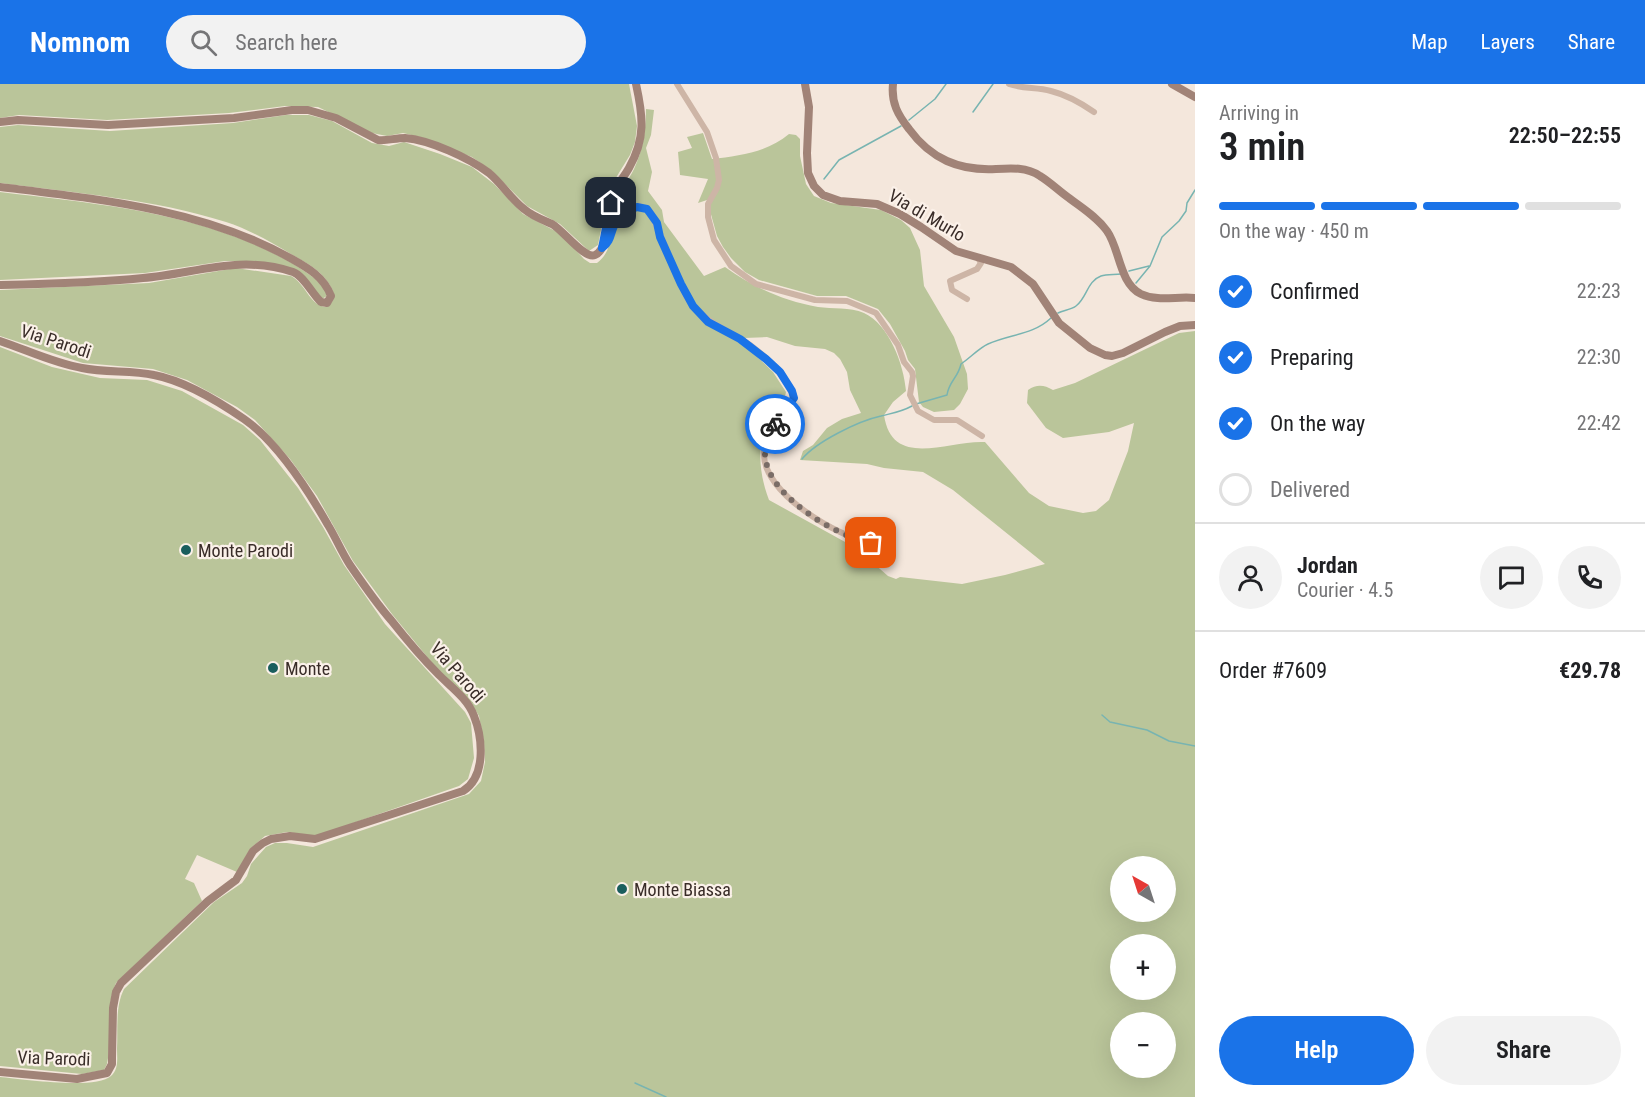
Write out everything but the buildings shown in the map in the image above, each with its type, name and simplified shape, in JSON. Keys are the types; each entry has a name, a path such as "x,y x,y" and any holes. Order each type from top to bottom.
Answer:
{"street":[{"path":"602,248 612,197 639,148 643,114 636,84"},
{"path":"677,84 707,132 716,158 719,180 708,204 708,217 714,240 731,266 756,284 815,300 847,301 876,313 898,345 904,362 912,372 910,395 918,411 934,420 957,420 982,436"},
{"name":"Via di Murlo","path":"805,84 809,107 807,161 811,181 816,190 823,195 834,199 865,202 885,207 921,226 956,251 995,261 1020,272 1033,284 1059,323 1090,348 1105,356 1123,353 1180,326 1195,325"},
{"path":"893,84 892,98 896,111 915,138 927,150 958,167 980,170 1018,168 1034,172 1105,228 1126,276 1135,290 1153,298 1190,298"},
{"path":"1009,84 1033,90 1049,90 1079,102 1094,112"},
{"path":"1174,85 1195,97"},
{"path":"0,122 18,120 108,125 234,118 292,110 322,113 378,140 402,138 413,140 470,161 489,173 524,210 563,231 588,256 595,256 607,244 615,222 625,212 640,206 651,213 681,284 693,306 708,322 740,339 766,359 780,372 794,395 792,402 774,426 764,453 768,472 777,486 808,513 836,531 874,546"},
{"path":"0,187 73,196 163,212 226,229 282,253 311,270 323,281 331,296 327,303 321,302 293,272 265,266 234,264 145,278 0,285"},
{"path":"967,299 952,290 951,281 977,269 981,263 978,258"},
{"name":"Via Parodi","path":"0,341 55,362 81,368 105,373 153,375 183,385 245,420 276,450 300,481 327,523 349,564 389,618 469,706 480,741 480,760 475,781 463,791 315,839 279,837 267,840 258,847 236,880 200,909 137,967 120,986 113,1008 112,1064 107,1073 77,1079 0,1072"}],"green space":[{"path":"0,84 629,84 637,126 635,142 630,155 609,189 598,245 589,251 560,224 527,206 492,171 472,157 420,137 403,133 387,136 372,133 318,107 285,106 229,113 107,120 19,115 0,118"},
{"path":"646,109 654,110 651,135 646,148 652,172 648,191 662,210 664,222 704,276 725,267 746,281 781,297 818,307 859,311 873,318 894,346 905,381 906,391 893,402 884,415 889,432 898,442 910,447 924,448 985,442 1029,493 1049,506 1083,513 1096,511 1109,500 1128,451 1134,423 1109,432 1063,438 1046,428 1027,403 1028,390 1040,386 1053,390 1075,383 1179,333 1195,331 1195,1097 0,1097 0,1077 75,1083 103,1080 111,1076 117,1063 118,1011 124,989 214,902 242,883 251,864 266,847 275,843 287,843 313,847 469,794 481,781 485,762 479,716 473,706 433,664 392,614 353,561 317,496 290,459 255,420 237,407 187,380 153,369 83,363 0,336 0,290 149,283 236,268 291,276 300,283 315,302 325,307 334,297 329,283 320,273 303,261 259,236 226,222 142,202 0,183 0,127 18,125 110,131 233,123 286,115 309,115 332,121 372,143 389,146 404,142 472,167 494,184 523,214 561,234 590,263 597,263 607,251 618,198 634,169 643,139","holes":["767,337 795,346 825,349 834,353 847,372 850,390 861,413 842,419 827,428 813,445 803,451 800,460 867,464 923,472 953,490 1045,564 962,584 900,577 896,579 888,576 856,548 769,500 761,471 760,450 769,421 782,404 786,392 773,372 742,342 744,338"]},
{"path":"703,133 712,159 753,152 772,145 789,134 796,135 800,139 800,156 806,184 814,196 831,203 881,210 901,220 910,228 920,250 924,286 954,337 967,374 968,389 954,410 934,412 923,407 919,402 915,369 890,324 878,309 846,296 817,296 759,280 745,272 731,258 717,236 707,200 698,203 708,179 680,175 678,152 692,148 687,137"},
{"path":"0,192 114,207 190,222 226,233 261,247 295,265 319,282 327,296 322,299 297,270 244,261 225,261 145,273 0,280"},
{"path":"0,347 52,367 100,378 147,380 182,391 243,425 260,440 298,488 344,565 385,624 465,712 471,723 474,758 468,779 459,786 316,836 287,832 265,836 250,849 237,872 197,855 185,879 194,883 202,901 116,983 110,1003 107,1064 104,1070 82,1074 0,1066"}],"waterway":[{"path":"909,120 935,99 946,84"},
{"path":"973,112 993,84"},
{"path":"824,179 839,160 901,126"},
{"path":"1136,283 1150,266 1162,237 1186,211 1187,203 1195,190"},
{"path":"1129,271 1149,266"},
{"path":"1058,313 1080,303 1096,278 1103,275 1121,274"},
{"path":"916,404 947,395 961,364 985,346 1037,328 1051,318"},
{"path":"802,459 827,439 850,427 912,406"},
{"path":"1102,715 1110,722 1147,730 1169,741 1195,746"},
{"path":"635,1083 666,1097"}],"way so far":[{"path":"775,424 764,453 768,472 777,486 808,513 836,531 871,543"}],"place":[{"name":"Monte Parodi","path":"186,550"},
{"name":"Monte","path":"273,668"},
{"name":"Monte Biassa","path":"622,889"}],"route":[{"path":"611,203 602,248 606,246 612,227 619,216 640,206 647,209 657,223 660,237 686,296 693,306 708,322 740,339 780,372 794,398 775,424"}]}
